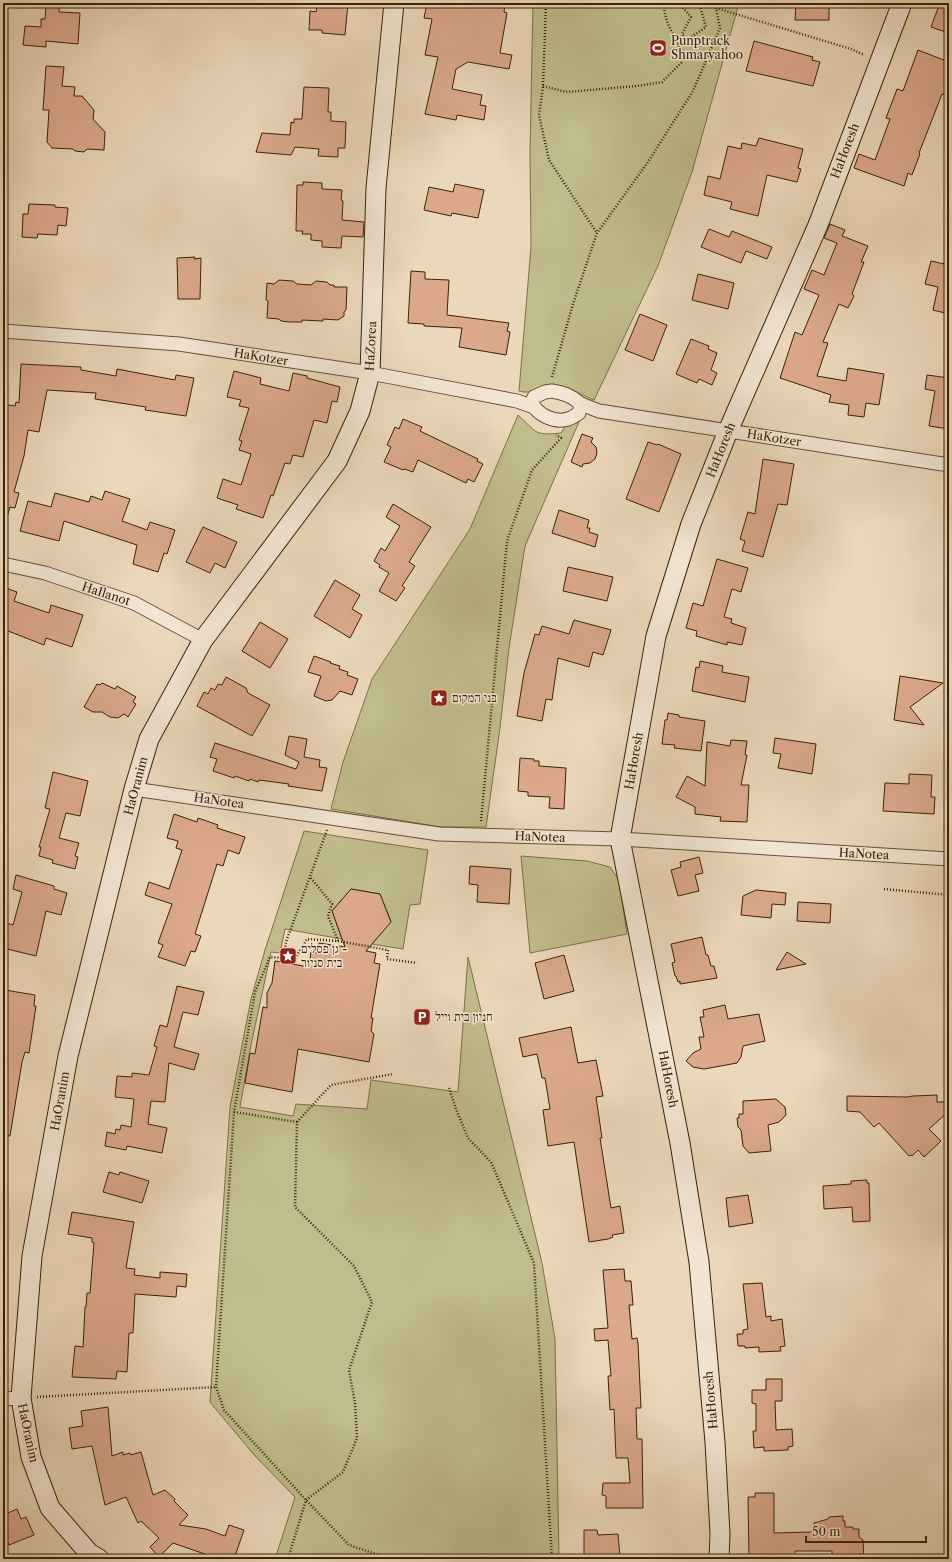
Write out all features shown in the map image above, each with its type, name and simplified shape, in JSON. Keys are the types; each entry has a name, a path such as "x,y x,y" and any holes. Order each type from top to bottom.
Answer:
{"street":[{"name":"HaZorea","path":"203,640 337,461 360,411 370,373 376,188 394,3"},
{"name":"HaHoresh","path":"719,1559 720,1527 715,1442 699,1262 680,1143 620,840 656,636 691,524 728,431 818,225 902,3"},
{"name":"HaKotzer","path":"3,331 179,344 370,373 517,401 538,399"},
{"path":"552,391 569,395 580,408 567,420 559,420 544,415 538,399 552,391"},
{"name":"HaKotzer","path":"580,408 949,465"},
{"name":"HaIlanot","path":"3,564 45,573 134,603 203,640"},
{"name":"HaOranim","path":"99,1559 89,1553 50,1508 12,1398 32,1256 68,1056 134,789 149,739 203,640"},
{"name":"HaNotea","path":"134,789 439,834 620,840 949,859"}],"path":[{"path":"546,3 543,86 539,115 549,160 597,233"},
{"path":"543,86 566,92 637,86 662,82 681,63 684,54 673,35 664,8 664,3"},
{"path":"679,3 691,17 682,34 687,40 706,27 700,6 696,3"},
{"path":"538,399 550,382 573,304 597,233 648,162 693,91 720,28 716,8 713,3"},
{"path":"716,8 851,49"},
{"path":"479,835 507,541 532,470 561,438 554,434"},
{"path":"284,958 286,942 331,818"},
{"path":"310,877 332,904 328,916 338,941"},
{"path":"884,889 949,895"},
{"path":"391,1559 349,1545 224,1410 216,1387 234,1112 255,992 270,957 294,960 308,939 338,941 388,950 387,959 417,963"},
{"path":"288,1559 306,1500 343,1472 357,1438 355,1402 349,1370 372,1302 354,1266 294,1207 297,1122 331,1085 393,1074"},
{"path":"449,1088 468,1138 491,1162 534,1264 552,1559"},
{"path":"234,1112 297,1122"},
{"path":"12,1398 216,1387"}],"shaded area":[{"path":"533,3 739,3 692,172 658,266 594,400 567,389 530,392 519,391 531,247 530,153"},
{"path":"518,415 536,432 545,434 561,433 566,425 579,422 525,546 509,648 500,728 486,827 441,827 331,809 343,762 372,679 470,529"},
{"path":"304,831 428,850 420,904 410,905 403,949 372,944 391,921 380,894 351,889 332,911 342,939 285,929 280,953 271,952 251,1045 240,1107 293,1116 296,1104 367,1109 371,1080 458,1092 468,957 542,1263 555,1339 559,1559 275,1559 295,1497 255,1456 210,1402 230,1107 251,999 265,950"},
{"path":"521,856 587,861 610,867 619,880 627,934 530,953"}],"building":[{"path":"325,3 348,3 345,35 322,33 322,30 309,30 310,11 316,12 317,5 324,6"},
{"path":"427,3 496,3 505,5 504,12 507,13 500,53 512,55 509,69 468,62 456,69 452,89 482,95 480,105 486,106 484,120 457,115 456,120 425,114 438,57 425,55 432,19 424,18"},
{"path":"796,3 829,3 829,20 795,20"},
{"path":"940,3 949,3 949,33 931,27"},
{"path":"46,6 59,7 59,12 80,13 78,44 46,41 46,47 23,45 25,26 41,27 41,19 45,19"},
{"path":"754,41 813,57 812,60 820,62 813,86 746,71"},
{"path":"918,50 949,62 949,96 942,94 912,175 908,173 904,186 854,168 859,154 875,160 890,119 886,118 897,89 903,91"},
{"path":"46,66 64,67 62,86 75,87 74,96 82,96 94,110 93,119 105,132 104,150 87,149 84,152 75,151 73,149 52,148 47,142 49,110 43,110"},
{"path":"304,87 329,88 328,112 331,112 331,121 346,122 345,148 338,148 338,157 318,156 319,149 295,147 291,155 256,152 262,133 290,135 291,122 294,123 294,119 302,119"},
{"path":"759,138 803,149 798,168 801,169 797,182 767,175 758,216 730,209 732,202 704,195 708,176 720,179 728,146 741,149 742,143 756,146"},
{"path":"303,182 322,183 322,189 342,190 342,220 364,222 363,237 342,236 341,248 322,247 322,241 311,240 311,234 302,234 303,231 296,231 297,185 303,185"},
{"path":"455,184 484,190 478,218 452,213 451,216 424,210 429,187 453,192"},
{"path":"29,204 55,205 55,207 68,208 66,226 58,225 57,235 38,234 37,238 22,237 23,214 28,214"},
{"path":"830,224 845,230 842,236 868,246 861,262 864,262 852,294 854,296 848,308 839,304 823,342 828,343 817,376 846,381 848,368 884,374 879,405 866,403 864,417 848,415 849,405 829,402 831,395 780,378 795,332 802,335 819,295 804,289 812,270 824,275 837,243 824,238"},
{"path":"709,229 729,237 732,231 772,247 767,259 746,251 741,263 701,247"},
{"path":"195,257 194,259 201,258 200,299 178,299 177,258"},
{"path":"931,261 944,264 944,262 949,263 949,314 933,310 938,287 925,284"},
{"path":"411,271 425,272 425,279 449,280 447,315 509,323 507,331 510,332 506,355 459,347 462,328 424,326 424,324 408,323"},
{"path":"698,274 734,283 728,309 692,300"},
{"path":"279,280 311,285 316,281 327,282 330,285 334,285 334,287 347,287 346,310 344,312 344,316 338,320 302,320 302,322 289,322 267,318 267,283 274,284"},
{"path":"640,314 667,325 653,361 625,350"},
{"path":"691,339 709,346 708,349 717,353 711,370 717,373 712,385 699,379 697,383 676,374"},
{"path":"21,364 81,367 81,370 116,376 117,369 175,380 176,375 194,378 186,416 145,410 146,407 95,399 96,393 47,390 39,432 28,430 24,456 14,492 19,493 15,508 10,507 7,517 3,517 3,465 8,445 3,442 3,404 15,406 16,402 19,403"},
{"path":"234,371 261,378 260,384 289,391 293,373 340,387 337,402 332,401 327,423 314,420 303,457 293,455 290,464 285,463 263,518 236,509 238,505 217,498 223,479 241,485 251,454 239,450 242,441 239,440 249,408 239,406 241,400 227,397"},
{"path":"927,375 949,378 949,429 929,426 935,391 925,389"},
{"path":"403,419 422,427 420,431 478,459 477,461 483,464 474,482 468,479 466,483 418,460 413,472 403,470 384,462 391,447 387,445 395,427 399,429"},
{"path":"582,434 593,438 591,442 596,447 597,453 595,459 590,463 583,464 582,467 571,462"},
{"path":"648,442 658,444 681,454 659,512 626,499"},
{"path":"763,459 794,464 787,505 778,504 763,557 742,551 745,541 740,539 748,512 755,514"},
{"path":"105,491 130,499 122,521 147,530 150,522 175,530 167,554 164,553 158,572 133,564 137,545 64,521 59,541 20,531 28,501 51,507 55,493 89,502 91,496 102,500"},
{"path":"393,504 431,527 409,562 415,566 402,586 405,588 396,601 379,591 389,573 379,567 380,565 374,561 381,548 385,551 400,526 386,517"},
{"path":"559,510 589,520 587,528 590,528 589,532 598,535 595,547 552,533"},
{"path":"203,527 237,542 225,568 215,563 210,573 186,562"},
{"path":"717,559 748,568 741,592 732,589 724,617 732,619 731,623 746,628 742,645 727,642 727,645 696,636 697,631 686,628 693,603 703,606"},
{"path":"568,567 613,577 607,601 563,591"},
{"path":"335,580 360,595 352,609 362,615 350,638 314,616"},
{"path":"3,587 17,592 14,601 49,613 51,605 83,615 72,647 46,638 44,645 3,629"},
{"path":"574,620 611,630 603,655 593,652 589,667 558,658 552,700 546,699 542,721 517,716 524,673 535,634 539,635 542,626 569,634"},
{"path":"260,622 288,639 270,668 242,651"},
{"path":"314,656 340,666 339,669 348,672 347,675 358,679 352,695 340,691 332,700 326,701 314,696 321,676 308,672"},
{"path":"700,661 723,666 722,672 749,677 745,702 692,691 696,667 699,668"},
{"path":"900,676 943,683 910,707 924,725 894,720"},
{"path":"226,677 246,688 248,693 270,705 252,736 197,706 204,692 208,694 211,688 215,690 218,684 222,685"},
{"path":"102,683 115,689 117,686 136,697 133,702 136,704 128,717 124,714 118,718 110,717 102,712 93,712 84,707 97,684 100,685"},
{"path":"668,713 679,715 679,717 705,721 701,751 674,748 675,745 662,744 665,720 667,720"},
{"path":"289,736 307,739 304,757 320,760 319,767 327,768 322,791 288,786 289,784 259,780 258,782 250,779 249,781 213,771 217,759 210,757 215,743 296,769 299,762 285,755"},
{"path":"775,738 816,744 812,774 778,768 781,754 773,753"},
{"path":"731,740 747,741 745,755 747,755 741,785 749,785 747,822 720,821 721,817 695,814 695,807 676,797 687,776 705,786 707,742 730,746"},
{"path":"520,758 539,761 539,766 566,768 564,809 549,808 550,797 528,796 528,792 518,791"},
{"path":"53,772 88,781 80,816 66,813 59,838 79,843 75,856 78,857 75,869 52,863 53,860 39,856 41,847 39,847 50,809 45,808"},
{"path":"909,774 932,775 931,797 935,797 934,814 883,811 885,783 909,784"},
{"path":"174,814 197,822 198,818 218,825 217,828 245,837 239,854 228,850 223,866 217,864 195,934 201,936 195,952 191,951 185,966 158,957 163,945 158,943 172,904 145,895 149,882 169,889 182,850 176,848 178,841 167,838"},
{"path":"699,857 703,873 695,875 699,891 678,896 671,870 681,867 680,862"},
{"path":"470,866 511,869 509,904 477,902 478,885 469,884"},
{"path":"16,875 54,886 54,889 67,893 61,915 46,911 36,956 3,948 3,922 13,925 22,892 13,889"},
{"path":"351,889 380,894 391,922 366,951 376,953 374,963 380,964 371,1018 373,1018 371,1031 374,1034 369,1062 298,1049 292,1092 245,1083 250,1053 255,1054 263,1007 267,1008 267,993 272,983 275,961 309,967 311,952 317,953 319,943 345,947 332,911"},
{"path":"756,890 786,893 785,905 772,904 771,918 741,915 743,896"},
{"path":"798,902 831,904 830,923 797,921"},
{"path":"702,937 706,955 708,955 711,966 714,966 717,978 680,984 680,981 678,982 675,976 672,963 675,962 671,944"},
{"path":"787,952 806,964 776,970"},
{"path":"564,955 574,991 544,999 535,963"},
{"path":"177,986 204,992 198,1015 183,1012 174,1047 199,1054 194,1070 169,1063 165,1102 151,1101 148,1124 167,1128 162,1153 127,1146 126,1150 105,1146 107,1132 115,1134 116,1129 120,1130 121,1125 131,1127 134,1099 115,1097 117,1076 132,1077 132,1073 149,1075 157,1047 154,1046 160,1025 167,1027"},
{"path":"5,990 35,995 34,1006 36,1006 29,1053 25,1052 22,1062 10,1136 3,1135 3,1005"},
{"path":"725,1005 728,1019 759,1014 765,1041 743,1046 741,1057 737,1063 704,1069 693,1067 686,1061 693,1053 701,1049 699,1037 704,1037 700,1017 704,1017 703,1010"},
{"path":"571,1027 578,1063 596,1060 603,1096 596,1097 602,1138 600,1138 611,1208 620,1206 624,1233 612,1235 613,1237 608,1239 589,1242 574,1142 548,1146 543,1110 550,1109 545,1078 542,1078 537,1054 523,1057 519,1038"},
{"path":"937,1095 937,1102 949,1102 949,1111 929,1129 941,1141 924,1157 918,1150 912,1156 909,1156 879,1123 874,1127 860,1112 847,1111 847,1096 907,1097"},
{"path":"776,1099 785,1107 786,1115 779,1122 768,1125 771,1151 749,1153 743,1146 741,1130 738,1127 737,1118 739,1118 739,1114 743,1114 743,1101"},
{"path":"109,1172 119,1175 120,1172 149,1181 142,1203 103,1192"},
{"path":"867,1180 867,1183 869,1183 870,1221 853,1222 852,1207 824,1209 823,1186 851,1184 851,1181"},
{"path":"748,1195 753,1223 729,1227 726,1198"},
{"path":"72,1212 134,1222 126,1268 135,1269 134,1275 160,1278 160,1272 187,1274 186,1287 177,1286 176,1297 135,1294 133,1333 129,1333 127,1372 117,1371 116,1379 72,1377 75,1346 83,1347 85,1307 87,1293 90,1293 94,1243 92,1242 92,1238 68,1234"},
{"path":"624,1269 625,1281 631,1281 633,1305 629,1305 632,1339 637,1338 638,1343 641,1408 636,1408 637,1439 642,1439 643,1508 606,1508 606,1496 602,1495 603,1483 630,1483 628,1458 616,1458 614,1409 610,1410 608,1376 611,1376 608,1340 595,1341 594,1329 608,1328 603,1270"},
{"path":"762,1283 766,1317 771,1316 771,1321 782,1319 785,1346 780,1347 781,1351 759,1352 759,1347 745,1348 745,1346 738,1346 737,1334 743,1334 743,1330 748,1329 743,1284"},
{"path":"766,1379 782,1379 782,1401 775,1401 776,1430 792,1429 793,1446 788,1447 788,1450 764,1451 764,1447 754,1448 753,1431 756,1431 756,1404 752,1403 752,1390 766,1390"},
{"path":"108,1407 112,1456 123,1452 123,1455 130,1453 131,1455 141,1452 153,1495 165,1490 175,1499 174,1501 188,1515 179,1525 206,1529 225,1536 229,1525 244,1530 234,1559 219,1559 173,1543 159,1557 150,1547 159,1538 141,1521 138,1523 126,1497 105,1505 92,1446 72,1449 69,1428 83,1426 81,1411"},
{"path":"755,1493 774,1493 774,1533 812,1532 812,1530 814,1530 814,1523 828,1519 829,1517 843,1516 845,1527 859,1529 859,1537 863,1540 864,1559 840,1559 840,1556 832,1556 832,1551 795,1551 795,1559 749,1559 748,1497 755,1497"},
{"path":"17,1509 21,1519 26,1517 34,1535 9,1545 3,1532 3,1515"},
{"path":"584,1530 597,1530 598,1535 618,1534 620,1557 584,1558"}],"place":[{"name":"Punptrack Shmaryahoo","path":"658,48"},
{"name":"בני המקום","path":"439,698"},
{"name":"גן פסלים - בית סניור","path":"288,956"},
{"name":"חניון בית וייל","path":"422,1017"}]}
